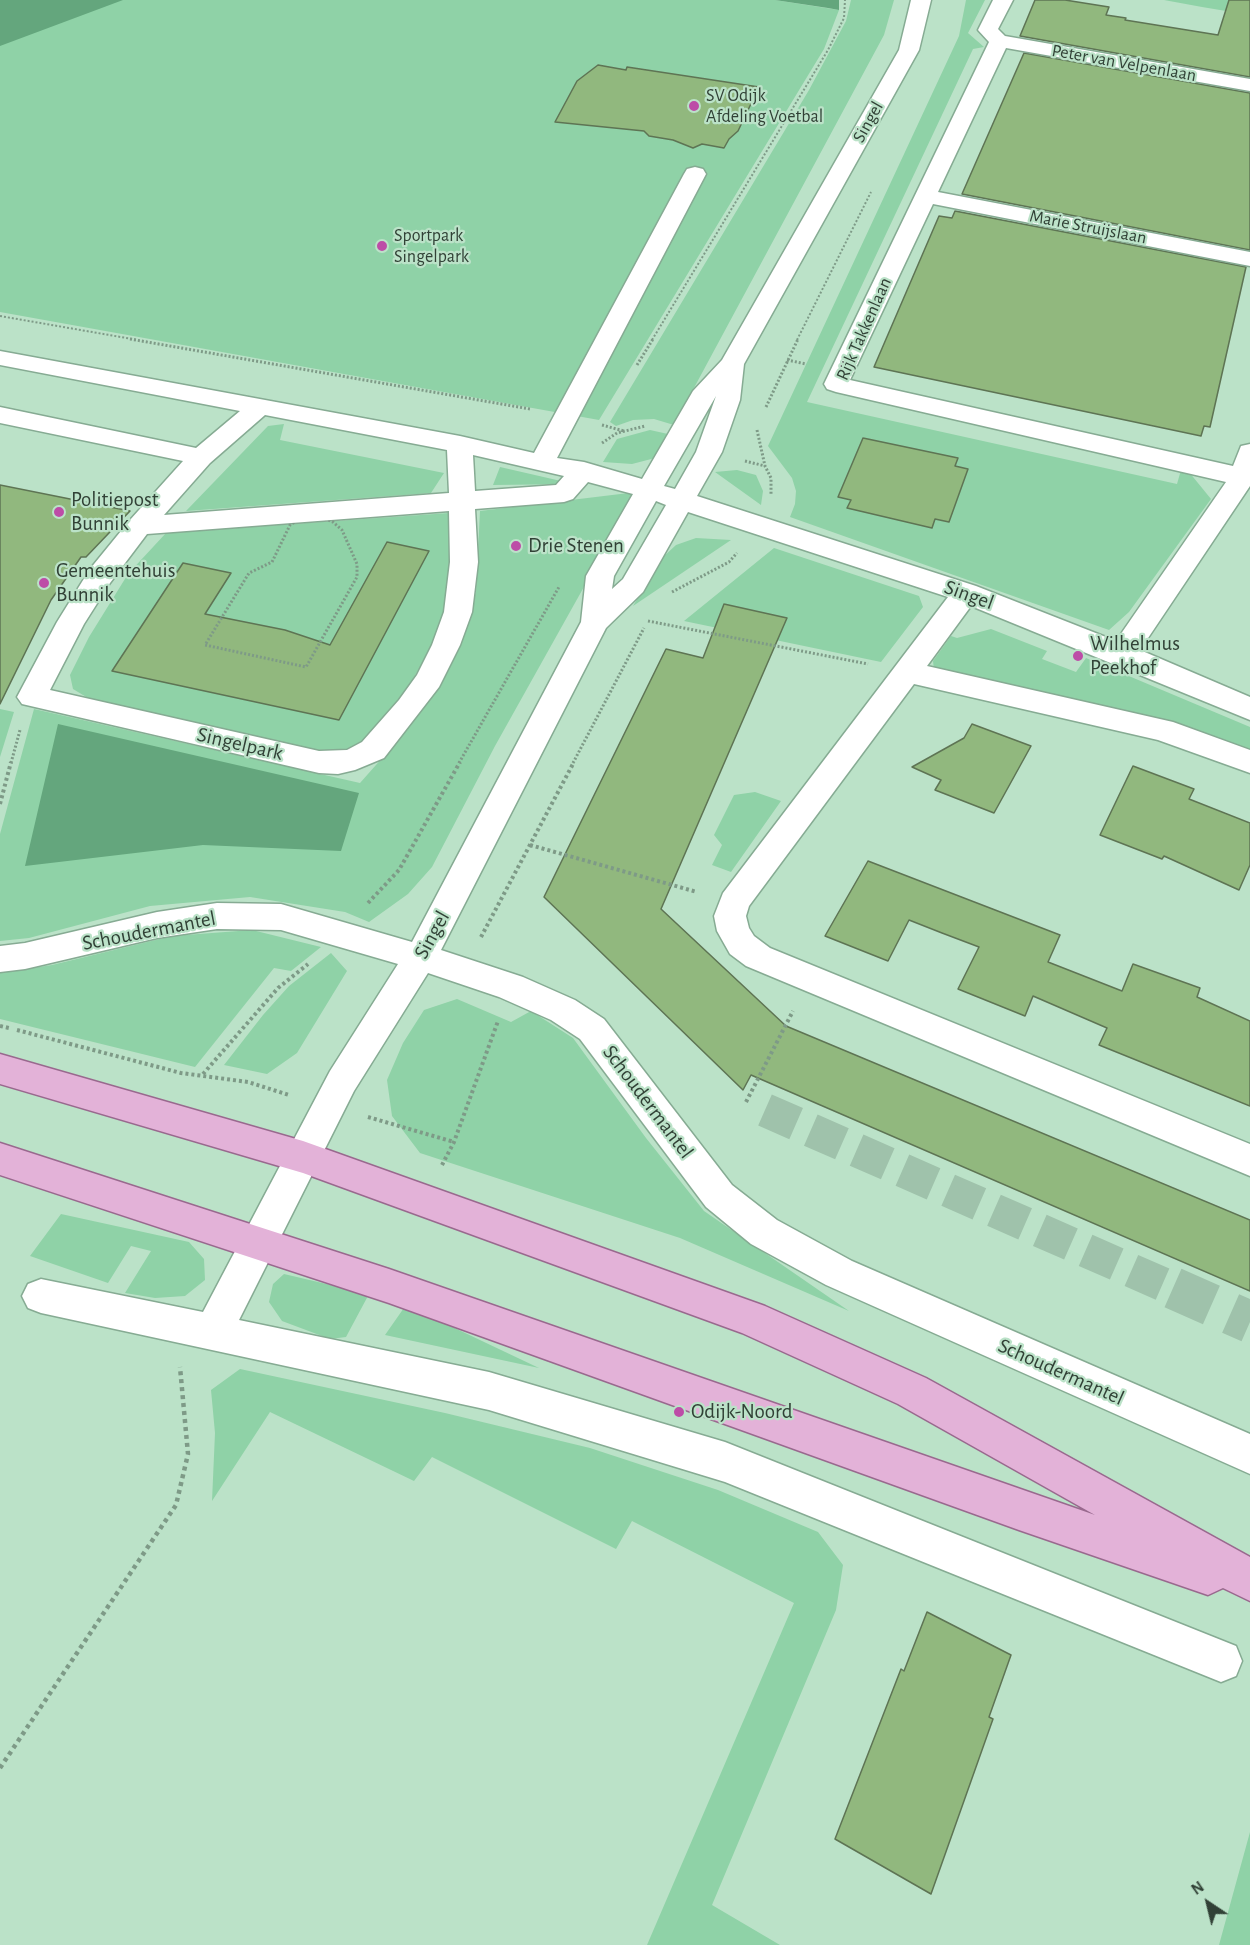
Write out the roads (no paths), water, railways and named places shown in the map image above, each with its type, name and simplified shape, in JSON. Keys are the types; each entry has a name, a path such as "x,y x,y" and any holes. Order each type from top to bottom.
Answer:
{"main road":[{"path":"0,1069 303,1157 752,1319 912,1391 1250,1580"},
{"path":"0,1159 388,1286 1019,1510 1250,1588"}],"street":[{"name":"Singel","path":"595,622 600,576 702,396 732,364 909,50 921,0"},
{"path":"999,41 988,30 1003,0"},
{"name":"Peter van Velpenlaan","path":"999,41 1250,85"},
{"name":"Rijk Takkenlaan","path":"999,41 836,384 1246,464"},
{"path":"542,461 695,174"},
{"name":"Marie Struijslaan","path":"926,196 1250,259"},
{"path":"0,358 460,444 584,470 650,491"},
{"name":"Singel","path":"259,1243 342,1081 420,958 595,622 633,585 717,435 728,400 732,364"},
{"path":"139,526 201,457 258,408"},
{"path":"0,415 201,457"},
{"name":"Singelpark","path":"139,526 100,576 71,622 32,697 319,762 338,763 355,759 373,750 410,708 429,680 446,645 458,612 463,578 460,444"},
{"path":"1122,654 1246,464"},
{"path":"139,526 462,499 564,493 584,470"},
{"name":"Singel","path":"650,491 966,593 1122,654 1250,709"},
{"path":"966,593 734,902 730,916 733,931 742,945 758,957 1250,1160"},
{"path":"907,672 1163,730 1250,762"},
{"name":"Schoudermantel","path":"0,959 25,956 157,925 217,916 281,917 464,970 563,1010 592,1029 719,1196 764,1232 839,1273 1250,1454"},
{"path":"197,1328 259,1243"},
{"path":"41,1296 489,1391 725,1462 1221,1660"}],"tunnel":[{"path":"765,1110 1176,1290"},
{"path":"1173,1288 1250,1322"}],"place":[{"name":"SV Odijk Afdeling Voetbal","path":"694,106"},
{"name":"Sportpark Singelpark","path":"382,246"},
{"name":"Politiepost Bunnik","path":"59,512"},
{"name":"Drie Stenen","path":"516,546"},
{"name":"Gemeentehuis Bunnik","path":"44,583"},
{"name":"Wilhelmus Peekhof","path":"1078,656"},
{"name":"Odijk-Noord","path":"679,1412"}]}
